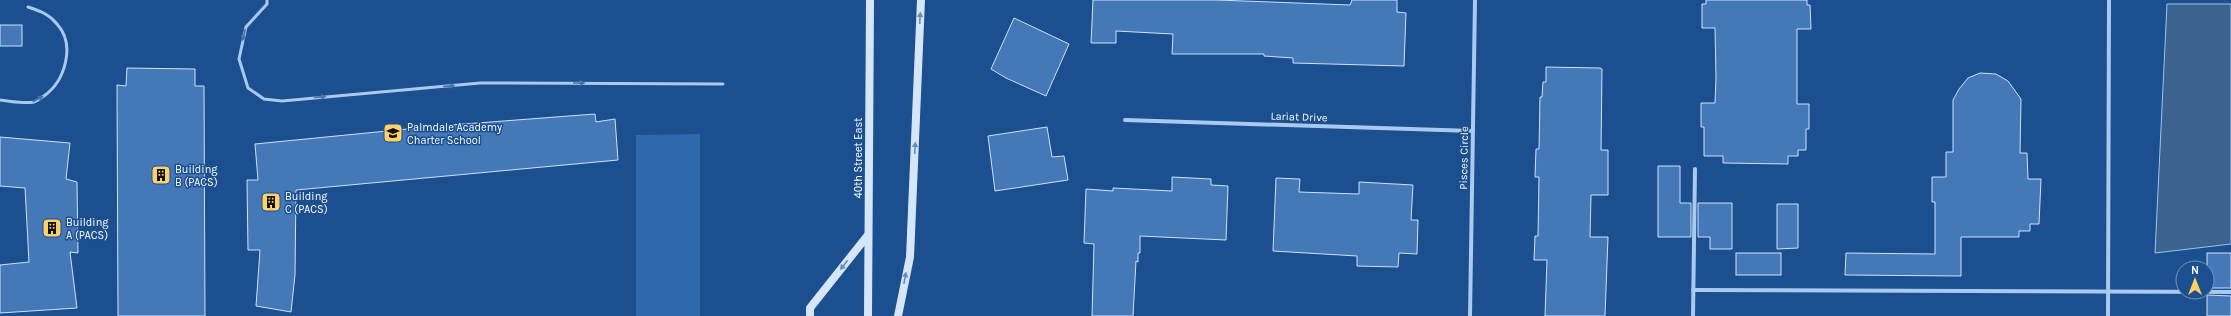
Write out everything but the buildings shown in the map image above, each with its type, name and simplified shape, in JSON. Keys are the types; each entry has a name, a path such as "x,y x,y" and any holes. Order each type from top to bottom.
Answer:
{"main road":[{"name":"40th Street East","path":"868,316 870,0"},
{"path":"898,316 910,256 921,0"},
{"path":"810,316 810,308 868,235"}],"street":[{"name":"Pisces Circle","path":"1470,316 1475,0"},
{"path":"2108,316 2109,0"},
{"name":"Lariat Drive","path":"1125,120 1473,131"},
{"path":"1693,316 1695,169"},
{"path":"1693,290 2231,292"}],"lane":[{"path":"267,0 267,4 246,27 239,59 248,88 264,99 282,100 480,83 723,84"},
{"path":"0,100 35,102 53,89 62,77 66,59 65,38 58,24 45,13 28,7"}],"shaded area":[{"path":"2167,4 2231,4 2231,244 2155,253"},
{"path":"700,134 700,316 636,316 636,135"}],"place":[{"name":"Palmdale Academy Charter School","path":"393,133"},
{"name":"Building B (PACS)","path":"161,175"},
{"name":"Building C (PACS)","path":"271,202"},
{"name":"Building A (PACS)","path":"52,228"}]}
